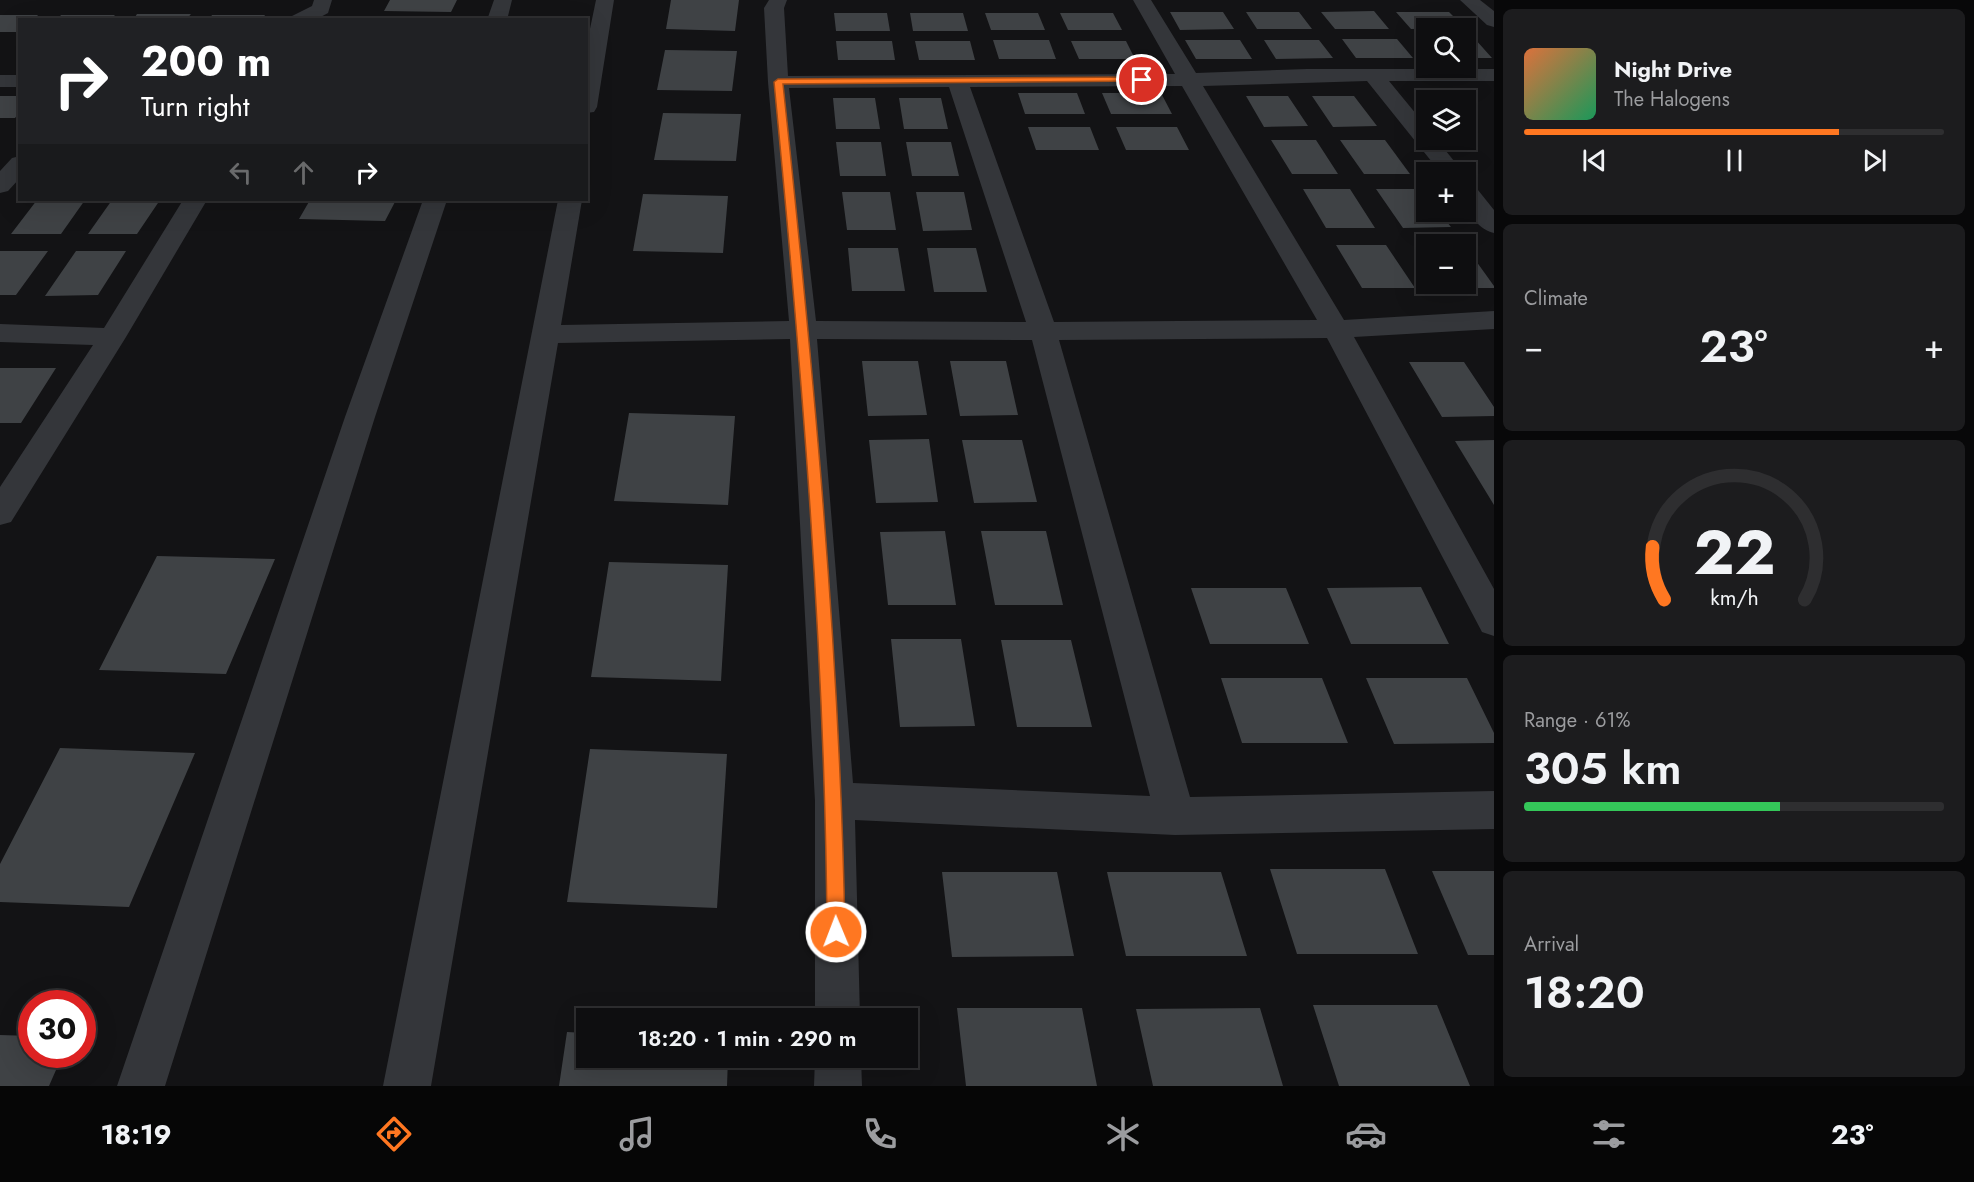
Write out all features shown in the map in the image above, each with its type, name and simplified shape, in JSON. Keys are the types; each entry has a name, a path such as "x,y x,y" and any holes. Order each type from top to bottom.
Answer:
{"street":[{"path":"304,18 321,9 323,0"},
{"path":"498,18 503,0"},
{"path":"588,96 605,0"},
{"path":"778,0 774,8 778,82 804,330 835,801 837,1008"},
{"path":"1142,0 1336,329 1494,622"},
{"path":"1469,0 1494,21"},
{"path":"778,82 1188,80 1307,75 1494,75"},
{"path":"1374,76 1444,162"},
{"path":"957,80 1043,331 1175,816"},
{"path":"0,81 18,81"},
{"path":"0,186 18,165"},
{"path":"0,513 112,337 194,201"},
{"path":"141,1086 360,417 435,201"},
{"path":"407,1086 570,201"},
{"path":"1476,203 1494,226"},
{"path":"546,334 804,330 1336,329 1494,320"},
{"path":"0,333 112,337"},
{"path":"835,801 1175,816 1494,810"},
{"path":"838,1068 838,1086"}],"building":[{"path":"390,0 457,0 451,12 384,11"},
{"path":"671,0 739,0 735,31 666,29"},
{"path":"1374,11 1389,29 1335,29 1321,12"},
{"path":"1170,12 1223,12 1234,29 1180,30"},
{"path":"1246,12 1299,12 1312,29 1257,29"},
{"path":"1396,12 1449,12 1455,18 1416,18 1416,29 1411,29"},
{"path":"834,13 887,13 890,31 836,31"},
{"path":"910,13 963,13 968,31 913,31"},
{"path":"985,13 1038,13 1045,30 991,30"},
{"path":"1060,13 1113,13 1122,30 1068,30"},
{"path":"137,14 191,14 188,18 134,18"},
{"path":"0,15 38,15 36,18 18,18 18,32 0,32"},
{"path":"61,15 115,15 112,18 59,18"},
{"path":"212,15 265,15 263,18 210,18"},
{"path":"1342,39 1397,39 1413,58 1356,58"},
{"path":"993,40 1049,40 1056,59 999,59"},
{"path":"1185,40 1240,40 1252,59 1196,59"},
{"path":"1264,40 1319,40 1333,58 1276,59"},
{"path":"1476,40 1492,58 1476,58"},
{"path":"836,41 892,41 895,60 838,60"},
{"path":"915,41 970,41 975,60 919,60"},
{"path":"1071,41 1126,41 1135,59 1079,59"},
{"path":"665,50 737,51 732,91 657,90"},
{"path":"1018,93 1077,93 1085,114 1025,114"},
{"path":"1102,93 1161,93 1172,114 1111,114"},
{"path":"0,96 18,96 18,114 15,118 0,118"},
{"path":"1246,96 1288,96 1308,126 1264,127"},
{"path":"1312,96 1354,96 1377,126 1333,127"},
{"path":"833,98 875,98 880,129 836,129"},
{"path":"899,98 941,98 948,129 904,129"},
{"path":"663,113 741,114 736,161 654,160"},
{"path":"1028,127 1090,127 1099,150 1036,150"},
{"path":"1116,127 1177,127 1189,150 1126,150"},
{"path":"1271,140 1316,140 1338,174 1292,174"},
{"path":"1340,140 1385,140 1410,174 1364,174"},
{"path":"836,142 881,142 886,176 840,176"},
{"path":"906,142 951,142 959,176 912,176"},
{"path":"1303,189 1350,189 1375,228 1326,228"},
{"path":"1376,189 1416,189 1416,222 1447,222 1451,227 1403,228"},
{"path":"842,192 890,192 896,230 847,230"},
{"path":"916,192 964,192 972,230 923,231"},
{"path":"643,194 728,196 723,253 633,251"},
{"path":"36,201 84,201 61,234 11,234"},
{"path":"111,201 159,201 137,234 88,234"},
{"path":"309,201 395,201 385,221 299,219"},
{"path":"1336,245 1386,245 1415,288 1362,288"},
{"path":"848,248 898,248 905,291 852,291"},
{"path":"927,248 976,248 987,292 934,292"},
{"path":"0,251 48,251 16,295 0,295"},
{"path":"76,251 126,251 98,295 45,296"},
{"path":"1476,261 1494,286 1494,288 1476,288"},
{"path":"862,361 918,361 927,415 868,416"},
{"path":"950,361 1006,361 1018,415 960,416"},
{"path":"1409,362 1464,362 1494,407 1494,416 1442,417"},
{"path":"0,368 56,368 21,423 0,423"},
{"path":"629,413 735,416 728,505 614,501"},
{"path":"929,439 938,502 876,503 869,440"},
{"path":"962,440 1022,440 1037,502 974,503"},
{"path":"1494,440 1494,505 1455,441"},
{"path":"945,531 956,605 888,605 880,532"},
{"path":"981,531 1046,531 1063,605 995,605"},
{"path":"157,556 275,559 226,674 99,670"},
{"path":"609,562 728,565 721,681 591,677"},
{"path":"1421,587 1449,644 1351,644 1327,588"},
{"path":"1191,588 1286,588 1309,644 1210,644"},
{"path":"891,639 961,639 975,726 900,727"},
{"path":"1001,640 1071,640 1092,727 1017,727"},
{"path":"1221,678 1322,678 1348,743 1242,743"},
{"path":"1366,678 1467,678 1494,733 1494,743 1394,744"},
{"path":"60,748 195,753 129,907 0,902 0,864"},
{"path":"590,749 727,754 717,908 567,902"},
{"path":"1270,869 1385,869 1418,954 1297,954"},
{"path":"1432,871 1494,871 1494,955 1468,955"},
{"path":"942,872 1057,872 1074,956 952,957"},
{"path":"1107,872 1221,872 1247,956 1126,956"},
{"path":"1313,1005 1437,1005 1470,1086 1339,1086"},
{"path":"957,1008 1082,1008 1097,1086 966,1086"},
{"path":"1260,1008 1283,1086 1153,1086 1136,1009"},
{"path":"567,1032 576,1032 576,1068 728,1068 727,1086 559,1086"},
{"path":"0,1035 18,1036 18,1068 57,1068 49,1086 0,1086"}],"route":[{"path":"836,932 835,801 804,330 778,82 1142,80"}]}
